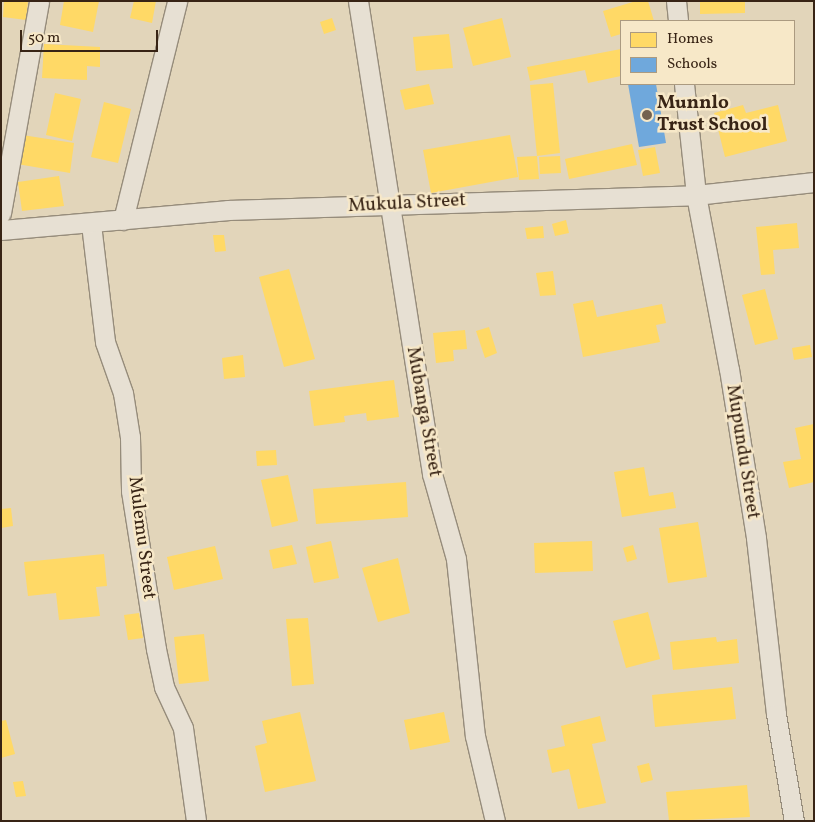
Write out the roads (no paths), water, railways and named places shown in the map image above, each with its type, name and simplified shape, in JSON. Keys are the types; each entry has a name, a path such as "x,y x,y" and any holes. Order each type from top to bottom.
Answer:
{"street":[{"path":"1,213 39,1"},
{"path":"123,220 177,1"},
{"name":"Mubanga Street","path":"358,1 432,474 456,559 475,736 495,821"},
{"path":"676,1 678,20"},
{"name":"Mupundu Street","path":"684,85 696,195 729,369 756,538 776,714 794,821"},
{"name":"Mukula Street","path":"1,230 91,224 228,210 696,195 814,182"},
{"name":"Mulemu Street","path":"91,224 105,342 123,393 129,428 131,492 156,649 164,687 183,728 196,821"}],"place":[{"name":"Munnlo Trust School","path":"647,115"}]}
